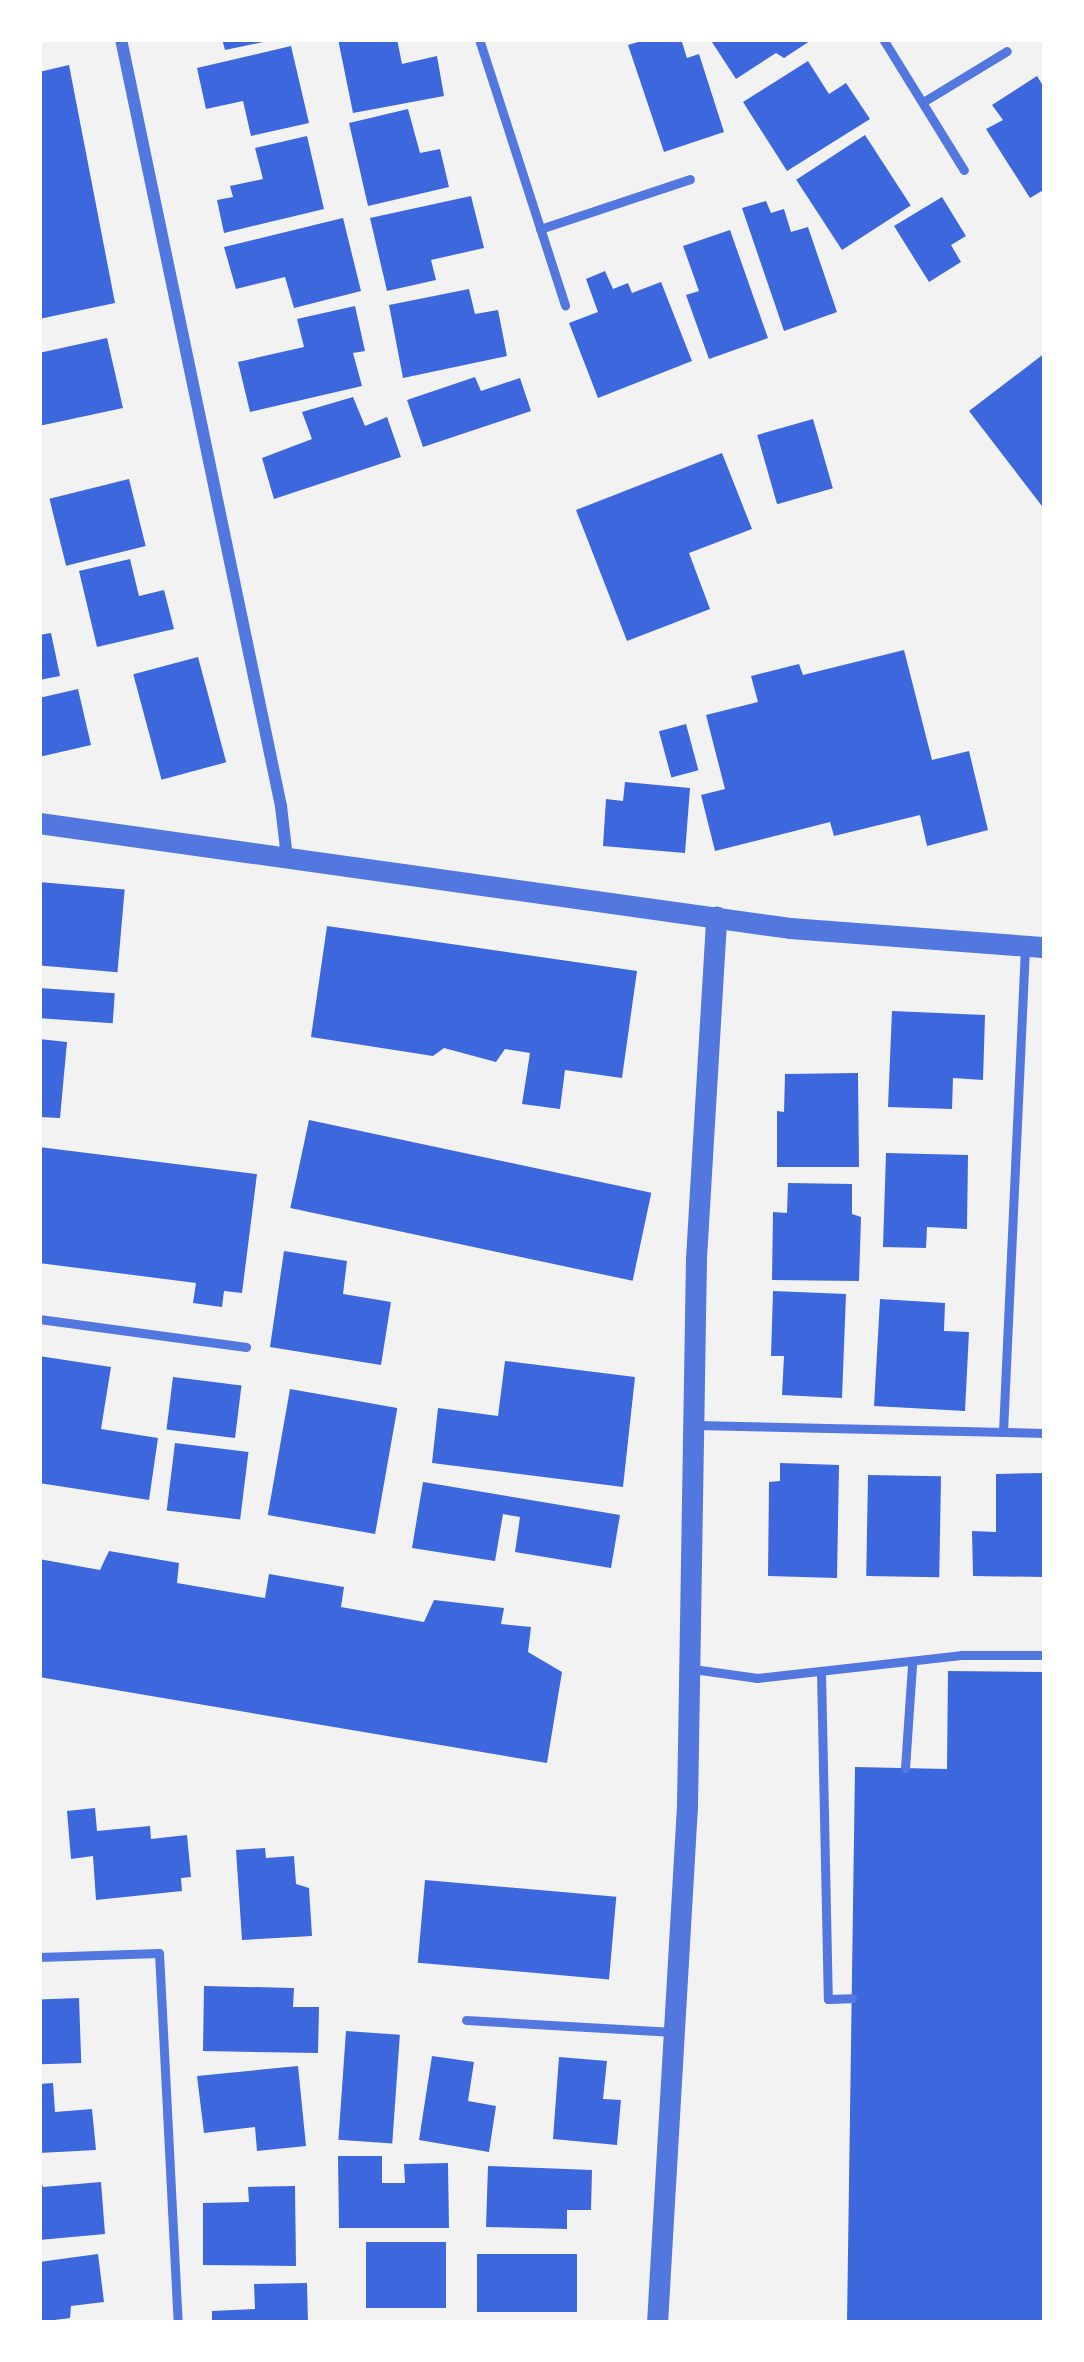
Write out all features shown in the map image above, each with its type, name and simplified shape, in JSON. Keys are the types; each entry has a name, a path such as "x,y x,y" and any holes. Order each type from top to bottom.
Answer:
{"street":[{"path":"122,39 281,806 286,858"},
{"path":"39,823 790,928 1035,946"},
{"path":"657,2323 693,1669 697,1258 716,917"}],"lane":[{"path":"479,39 565,305"},
{"path":"883,39 964,170"},
{"path":"922,102 1007,51"},
{"path":"541,229 690,179"},
{"path":"1003,1432 1035,946"},
{"path":"39,1319 246,1347"},
{"path":"696,1425 1045,1432"},
{"path":"693,1669 757,1678 962,1655 1045,1655"},
{"path":"905,1768 912,1664"},
{"path":"821,1672 828,1999 852,1998"},
{"path":"39,1957 159,1953 178,2323"},
{"path":"466,2020 674,2032"}],"building":[{"path":"222,39 268,39 268,41 225,50"},
{"path":"338,39 397,39 402,64 437,56 444,96 353,113"},
{"path":"648,39 681,39 687,58 699,54 724,132 664,152 628,45"},
{"path":"710,39 813,39 784,58 776,53 736,79"},
{"path":"291,46 309,123 251,136 243,101 206,109 197,68"},
{"path":"808,61 829,94 846,83 870,119 787,171 743,102"},
{"path":"69,65 115,303 39,319 39,72"},
{"path":"1037,76 1045,89 1045,189 1030,198 986,129 1003,120 992,105"},
{"path":"408,109 420,153 440,149 449,187 368,206 349,123"},
{"path":"865,135 911,205 842,250 796,180"},
{"path":"307,136 324,209 224,233 217,200 233,197 230,186 263,179 255,148"},
{"path":"471,196 484,248 431,260 436,280 387,291 370,218"},
{"path":"942,197 966,236 951,245 961,262 929,282 894,226"},
{"path":"766,201 771,213 784,209 791,232 808,227 837,312 784,331 742,208"},
{"path":"343,218 361,291 294,308 285,277 236,289 224,247"},
{"path":"730,230 768,338 709,359 686,295 699,291 683,246"},
{"path":"605,271 613,289 628,283 632,293 661,282 692,361 598,398 569,323 598,312 586,279"},
{"path":"469,289 475,314 498,310 507,356 403,378 389,305"},
{"path":"355,306 365,351 353,353 362,386 250,412 238,362 304,347 297,319"},
{"path":"107,338 123,408 39,426 39,353"},
{"path":"1045,353 1045,510 969,411"},
{"path":"475,377 481,391 520,378 531,411 423,447 407,400"},
{"path":"353,397 365,426 387,417 401,457 274,499 262,458 312,439 302,412"},
{"path":"813,419 833,488 777,504 757,435"},
{"path":"722,453 752,529 689,553 710,609 627,641 576,510"},
{"path":"129,479 146,546 66,566 49,499"},
{"path":"130,559 139,596 164,590 174,629 97,647 79,571"},
{"path":"51,633 60,676 39,680 39,635"},
{"path":"904,650 932,760 969,751 988,830 927,846 920,815 834,836 830,822 715,851 701,795 725,789 706,715 758,702 751,676 799,664 803,675"},
{"path":"198,657 226,762 161,780 133,674"},
{"path":"78,689 91,745 39,757 39,698"},
{"path":"686,724 698,770 671,778 659,731"},
{"path":"625,782 690,788 685,853 603,846 606,799 623,801"},
{"path":"39,882 125,889 117,972 39,965"},
{"path":"327,926 637,971 622,1078 565,1070 560,1109 522,1104 530,1053 505,1049 496,1062 444,1048 433,1056 311,1037"},
{"path":"39,988 115,993 113,1023 39,1018"},
{"path":"892,1011 985,1015 983,1080 953,1078 952,1109 888,1107"},
{"path":"39,1039 67,1042 60,1118 39,1117"},
{"path":"858,1073 859,1167 777,1167 777,1111 784,1112 785,1074"},
{"path":"309,1120 651,1193 633,1281 290,1208"},
{"path":"39,1147 257,1174 242,1293 224,1291 222,1307 193,1303 196,1283 39,1263"},
{"path":"886,1153 968,1155 967,1229 927,1227 926,1248 883,1247"},
{"path":"788,1183 852,1184 852,1214 861,1217 859,1281 772,1280 773,1212 787,1213"},
{"path":"284,1251 347,1261 343,1294 391,1302 381,1365 270,1347"},
{"path":"773,1291 846,1294 842,1398 782,1395 784,1356 771,1356"},
{"path":"880,1299 945,1303 944,1331 969,1332 965,1411 874,1406"},
{"path":"39,1356 111,1367 101,1429 158,1438 149,1500 39,1483"},
{"path":"505,1361 635,1377 623,1487 432,1463 438,1408 498,1416"},
{"path":"173,1377 241,1385 235,1438 167,1430"},
{"path":"290,1389 397,1408 375,1534 268,1515"},
{"path":"175,1443 248,1452 240,1520 167,1510"},
{"path":"780,1463 839,1465 837,1578 768,1576 769,1482 780,1481"},
{"path":"1045,1473 1045,1577 973,1576 972,1531 996,1532 996,1474"},
{"path":"868,1475 941,1476 939,1577 866,1576"},
{"path":"423,1482 620,1515 611,1568 515,1552 520,1517 503,1514 495,1561 412,1548"},
{"path":"109,1551 179,1563 177,1583 265,1598 269,1574 344,1587 341,1607 424,1622 434,1600 504,1608 501,1624 531,1627 528,1652 562,1672 547,1763 39,1677 39,1559 100,1570"},
{"path":"948,1671 1045,1672 1045,2323 847,2323 855,1767 947,1769"},
{"path":"95,1808 97,1831 150,1826 151,1839 187,1835 191,1877 181,1878 182,1891 96,1900 93,1856 71,1859 67,1811"},
{"path":"265,1848 266,1858 294,1856 296,1884 309,1888 312,1936 242,1940 236,1850"},
{"path":"425,1880 616,1897 609,1979 418,1963"},
{"path":"204,1986 294,1988 293,2007 319,2007 318,2053 203,2051"},
{"path":"79,1998 81,2063 41,2064 39,1999"},
{"path":"346,2031 400,2035 392,2144 338,2140"},
{"path":"432,2056 474,2062 468,2101 496,2106 489,2152 419,2140"},
{"path":"559,2057 607,2061 603,2099 621,2100 617,2145 553,2139"},
{"path":"298,2066 306,2146 257,2151 255,2127 204,2133 197,2076"},
{"path":"53,2083 55,2112 92,2109 96,2150 39,2153 39,2084"},
{"path":"338,2156 382,2156 382,2183 405,2183 404,2164 448,2163 449,2228 339,2228"},
{"path":"488,2166 592,2170 591,2210 567,2210 567,2229 486,2227"},
{"path":"39,2174 43,2187 101,2182 105,2234 39,2240"},
{"path":"295,2186 296,2266 203,2265 203,2203 249,2202 248,2187"},
{"path":"366,2242 446,2242 446,2308 366,2308"},
{"path":"98,2254 104,2302 71,2306 70,2318 39,2322 39,2262"},
{"path":"477,2254 577,2254 577,2312 477,2312"},
{"path":"307,2283 308,2323 212,2323 212,2311 255,2309 254,2284"}]}
